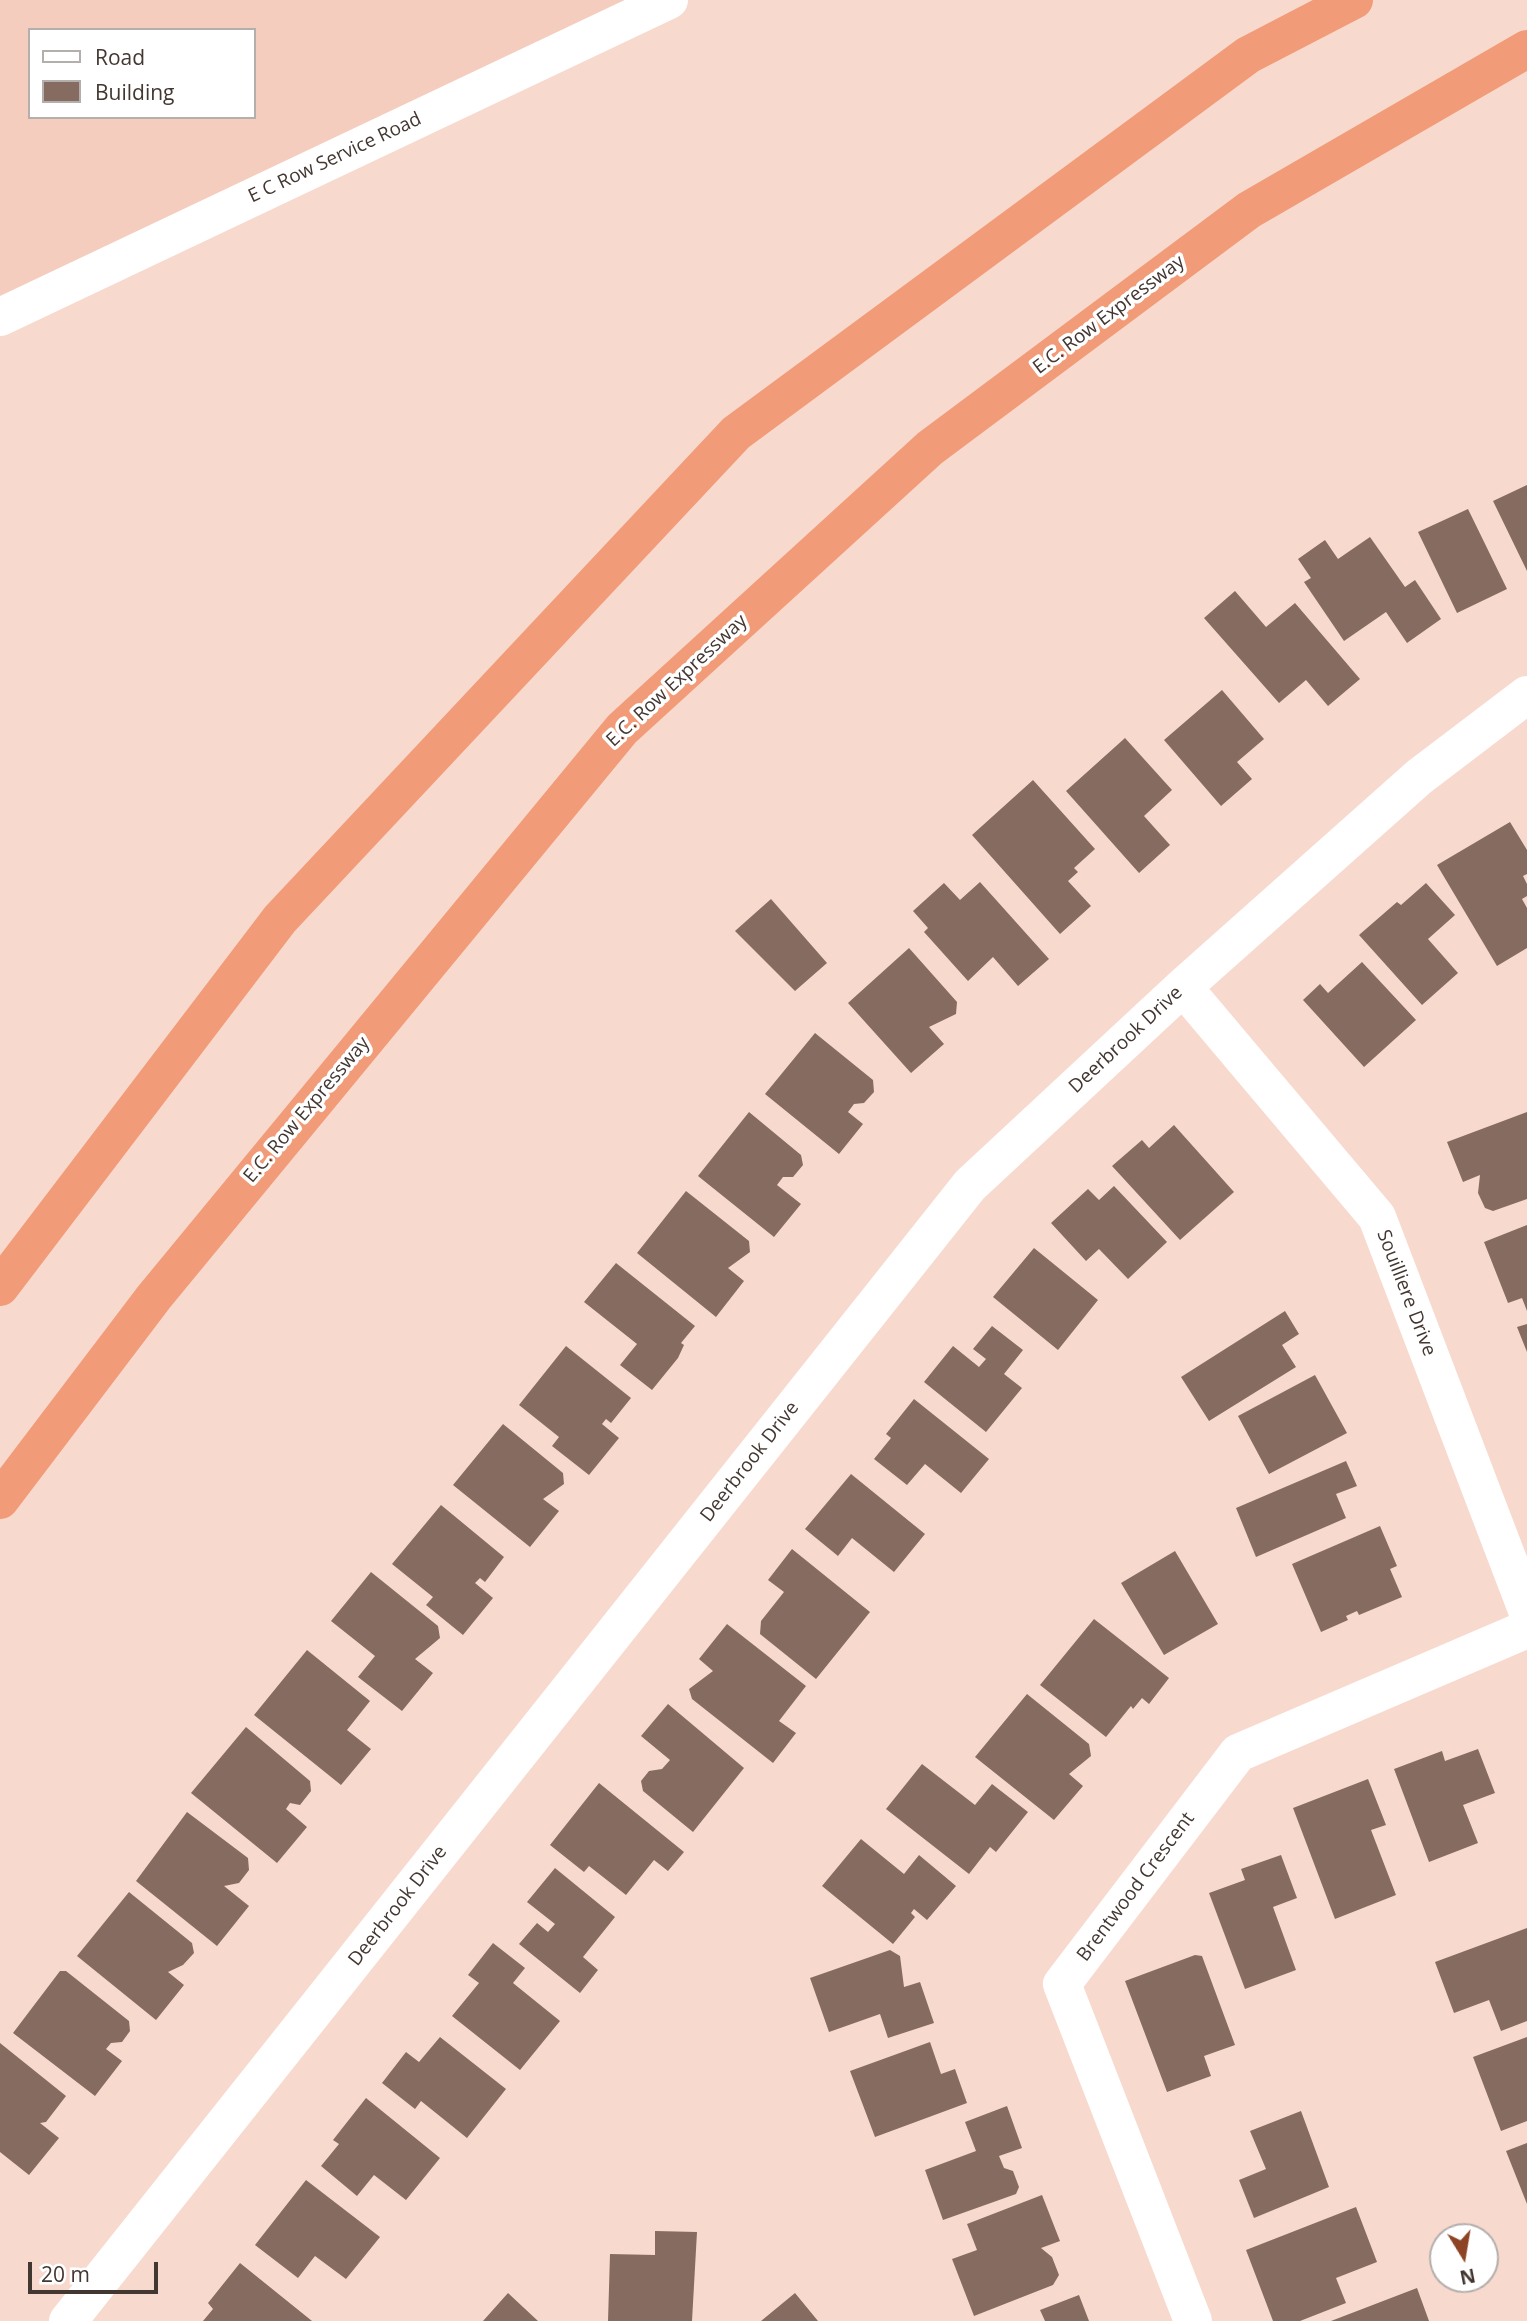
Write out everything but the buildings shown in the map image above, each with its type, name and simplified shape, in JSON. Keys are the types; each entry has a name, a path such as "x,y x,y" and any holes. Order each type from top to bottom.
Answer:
{"highway":[{"path":"0,1287 280,919 736,433 1248,55 1354,0"},
{"name":"E.C. Row Expressway","path":"0,1500 154,1297 622,729 930,448 1249,210 1527,48"}],"street":[{"name":"E C Row Service Road","path":"0,317 669,0"},
{"name":"Deerbrook Drive","path":"68,2321 970,1185 1184,987 1419,778 1527,695"},
{"name":"Souilliere Drive","path":"1184,987 1377,1217 1527,1610"},
{"name":"Brentwood Crescent","path":"1193,2321 1062,1984 1238,1753 1527,1629"}],"shaded area":[{"path":"0,0 632,0 0,299"}]}
